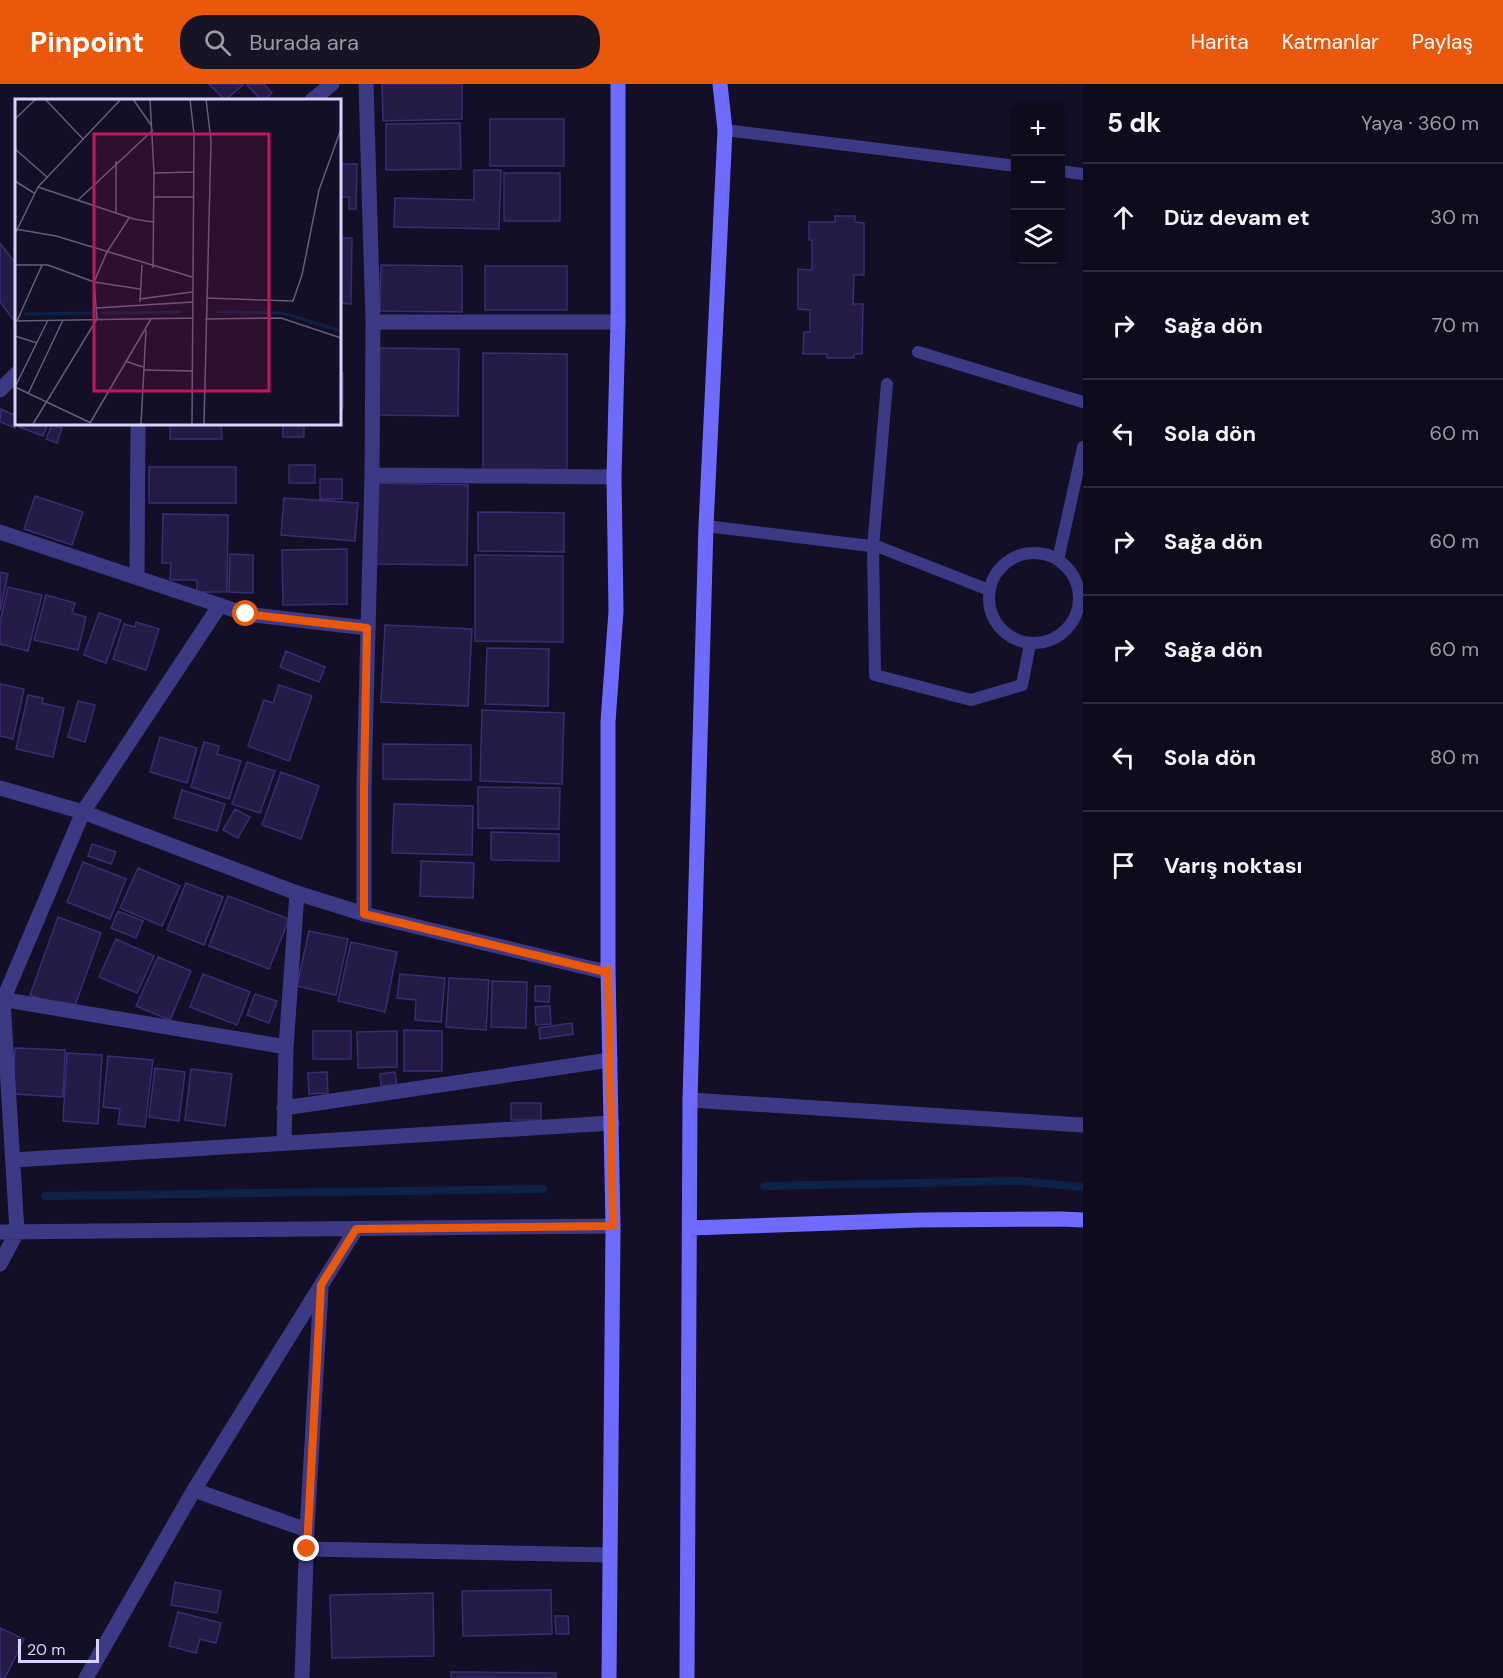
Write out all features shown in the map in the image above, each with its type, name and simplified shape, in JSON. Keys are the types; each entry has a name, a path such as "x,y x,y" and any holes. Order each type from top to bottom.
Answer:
{"main road":[{"path":"609,1678 613,1226 608,969 608,722 616,611 614,477 618,322 618,84"},
{"path":"687,1678 690,1100 706,526 725,130 720,84"},
{"path":"690,1228 920,1220 1061,1219 1083,1221"}],"street":[{"path":"313,99 332,84"},
{"path":"364,914 364,786 372,475 373,322 366,84"},
{"path":"373,322 618,322"},
{"path":"0,390 15,375"},
{"path":"137,577 138,424"},
{"path":"372,475 614,477"},
{"path":"0,532 246,614 367,628"},
{"path":"0,1264 17,1232 14,1160 1,999 83,812 220,605"},
{"path":"0,788 83,812 297,893 364,914 606,972 608,969"},
{"path":"284,1143 285,1047 297,893"},
{"path":"1,999 285,1047"},
{"path":"284,1108 610,1060"},
{"path":"690,1100 1083,1125"},
{"path":"14,1160 612,1123"},
{"path":"0,1232 613,1226"},
{"path":"86,1678 194,1490 356,1229"},
{"path":"302,1678 307,1530 321,1285"},
{"path":"194,1490 307,1530"},
{"path":"307,1549 609,1555"}],"lane":[{"path":"725,130 1011,165"},
{"path":"1065,172 1083,174"},
{"path":"918,352 1083,402"},
{"path":"887,384 873,547 875,675 971,700 1022,685 1030,644"},
{"path":"1058,560 1083,447"},
{"path":"706,526 873,547 989,590"},
{"path":"1030,553 1045,554 1058,560 1069,570 1077,583 1080,613 1060,636 1046,643 1030,644 1016,641 1002,632 993,620 988,605 989,590 994,576 1003,564 1016,556 1030,553"}],"building":[{"path":"209,84 244,84 226,99"},
{"path":"264,84 272,93 265,99 260,99 247,85"},
{"path":"382,84 462,84 462,119 383,121"},
{"path":"490,119 564,119 564,166 490,166"},
{"path":"460,123 461,169 386,170 386,124"},
{"path":"340,164 357,164 356,209 349,209 349,197 340,197"},
{"path":"474,170 501,170 499,229 394,227 395,198 474,200"},
{"path":"504,173 560,173 560,221 504,221"},
{"path":"835,216 855,216 855,222 864,223 864,275 854,275 853,304 863,304 862,354 854,354 854,358 827,358 827,354 803,354 804,332 810,332 810,310 798,309 798,269 812,270 812,240 809,240 809,222 835,222"},
{"path":"340,238 352,238 351,304 340,303"},
{"path":"0,243 15,263 15,322 0,302"},
{"path":"381,265 462,266 462,312 380,311"},
{"path":"485,266 567,266 567,310 485,310"},
{"path":"376,348 459,349 458,416 376,415"},
{"path":"483,353 567,354 567,473 483,473"},
{"path":"340,373 343,373 343,408 340,408"},
{"path":"1,409 15,416 15,428 0,422"},
{"path":"20,424 48,424 43,436 19,427"},
{"path":"170,424 221,424 222,439 170,439"},
{"path":"283,424 304,424 304,437 283,437"},
{"path":"52,425 62,428 57,443 46,439"},
{"path":"289,465 315,465 315,483 289,483"},
{"path":"149,467 236,467 236,503 149,503"},
{"path":"320,479 342,479 342,499 320,499"},
{"path":"376,483 468,485 467,565 375,564"},
{"path":"35,496 83,512 72,545 24,529"},
{"path":"284,498 358,503 355,541 281,535"},
{"path":"478,512 564,513 564,552 478,551"},
{"path":"163,514 228,515 227,592 197,592 197,580 170,580 171,563 162,563"},
{"path":"347,549 347,604 283,605 282,550"},
{"path":"230,554 253,555 253,593 229,592"},
{"path":"475,555 563,556 563,642 475,641"},
{"path":"0,572 8,574 0,611"},
{"path":"8,587 42,595 28,651 0,644 0,622"},
{"path":"46,595 75,603 72,613 86,617 78,650 34,640"},
{"path":"99,613 121,620 106,663 84,655"},
{"path":"136,622 159,629 146,670 113,659 124,624 135,627"},
{"path":"385,625 472,629 468,706 381,702"},
{"path":"487,648 549,649 548,706 485,704"},
{"path":"286,651 325,667 319,682 280,667"},
{"path":"0,684 24,689 13,739 0,736"},
{"path":"279,685 312,696 289,761 248,746 264,700 273,703"},
{"path":"28,695 43,698 42,703 64,708 53,757 16,749"},
{"path":"78,701 95,705 85,742 68,737"},
{"path":"482,710 564,713 562,784 480,781"},
{"path":"160,737 197,748 187,783 150,772"},
{"path":"204,742 219,746 217,754 241,761 229,799 191,787"},
{"path":"383,744 471,745 471,780 383,779"},
{"path":"247,762 275,771 260,813 232,804"},
{"path":"281,772 319,786 301,839 262,825"},
{"path":"478,787 560,788 559,829 478,828"},
{"path":"182,790 225,804 217,831 174,818"},
{"path":"394,804 473,806 472,855 392,853"},
{"path":"235,809 250,817 238,838 223,830"},
{"path":"491,832 559,834 559,861 491,860"},
{"path":"92,844 116,852 111,864 88,856"},
{"path":"421,861 474,863 473,898 420,896"},
{"path":"83,862 126,879 110,919 67,902"},
{"path":"138,868 180,886 162,926 120,908"},
{"path":"186,883 223,897 204,945 167,930"},
{"path":"228,896 289,919 269,969 209,946"},
{"path":"118,911 143,921 136,938 111,928"},
{"path":"58,917 101,933 73,1011 30,995"},
{"path":"309,931 348,939 336,995 297,986"},
{"path":"116,939 154,956 137,993 99,977"},
{"path":"351,942 397,952 385,1012 338,1001"},
{"path":"158,957 191,971 170,1020 136,1006"},
{"path":"203,974 250,992 237,1025 190,1007"},
{"path":"400,974 445,978 441,1022 415,1020 416,1000 397,998"},
{"path":"449,978 489,980 486,1030 446,1027"},
{"path":"492,981 527,982 526,1028 491,1027"},
{"path":"535,986 550,986 549,1002 535,1001"},
{"path":"255,994 277,1001 269,1023 247,1015"},
{"path":"550,1006 551,1024 536,1025 535,1007"},
{"path":"572,1023 573,1034 540,1039 539,1028"},
{"path":"404,1030 442,1031 442,1071 404,1071"},
{"path":"313,1031 351,1031 351,1059 313,1059"},
{"path":"397,1031 397,1067 358,1068 357,1032"},
{"path":"15,1048 65,1050 63,1097 13,1094"},
{"path":"67,1053 102,1055 98,1124 63,1121"},
{"path":"108,1056 153,1060 145,1127 118,1124 120,1109 103,1107"},
{"path":"155,1068 185,1072 179,1121 149,1117"},
{"path":"191,1069 232,1074 225,1126 185,1120"},
{"path":"327,1072 328,1093 309,1094 308,1073"},
{"path":"395,1072 397,1085 381,1086 380,1074"},
{"path":"511,1103 541,1103 541,1120 511,1120"},
{"path":"175,1582 221,1591 217,1613 171,1605"},
{"path":"551,1590 552,1634 463,1636 462,1591"},
{"path":"433,1593 434,1656 332,1658 330,1595"},
{"path":"178,1612 221,1623 216,1643 200,1639 196,1653 169,1646"},
{"path":"555,1616 568,1616 569,1634 556,1634"},
{"path":"0,1628 24,1639 5,1678 0,1678"},
{"path":"451,1672 556,1673 556,1678 451,1678"}],"waterway":[{"path":"764,1186 1019,1181 1083,1187"},
{"path":"45,1196 543,1189"}],"route":[{"path":"246,614 367,628 364,914 606,972 608,969 613,1226 356,1229 321,1285 307,1549"}]}
